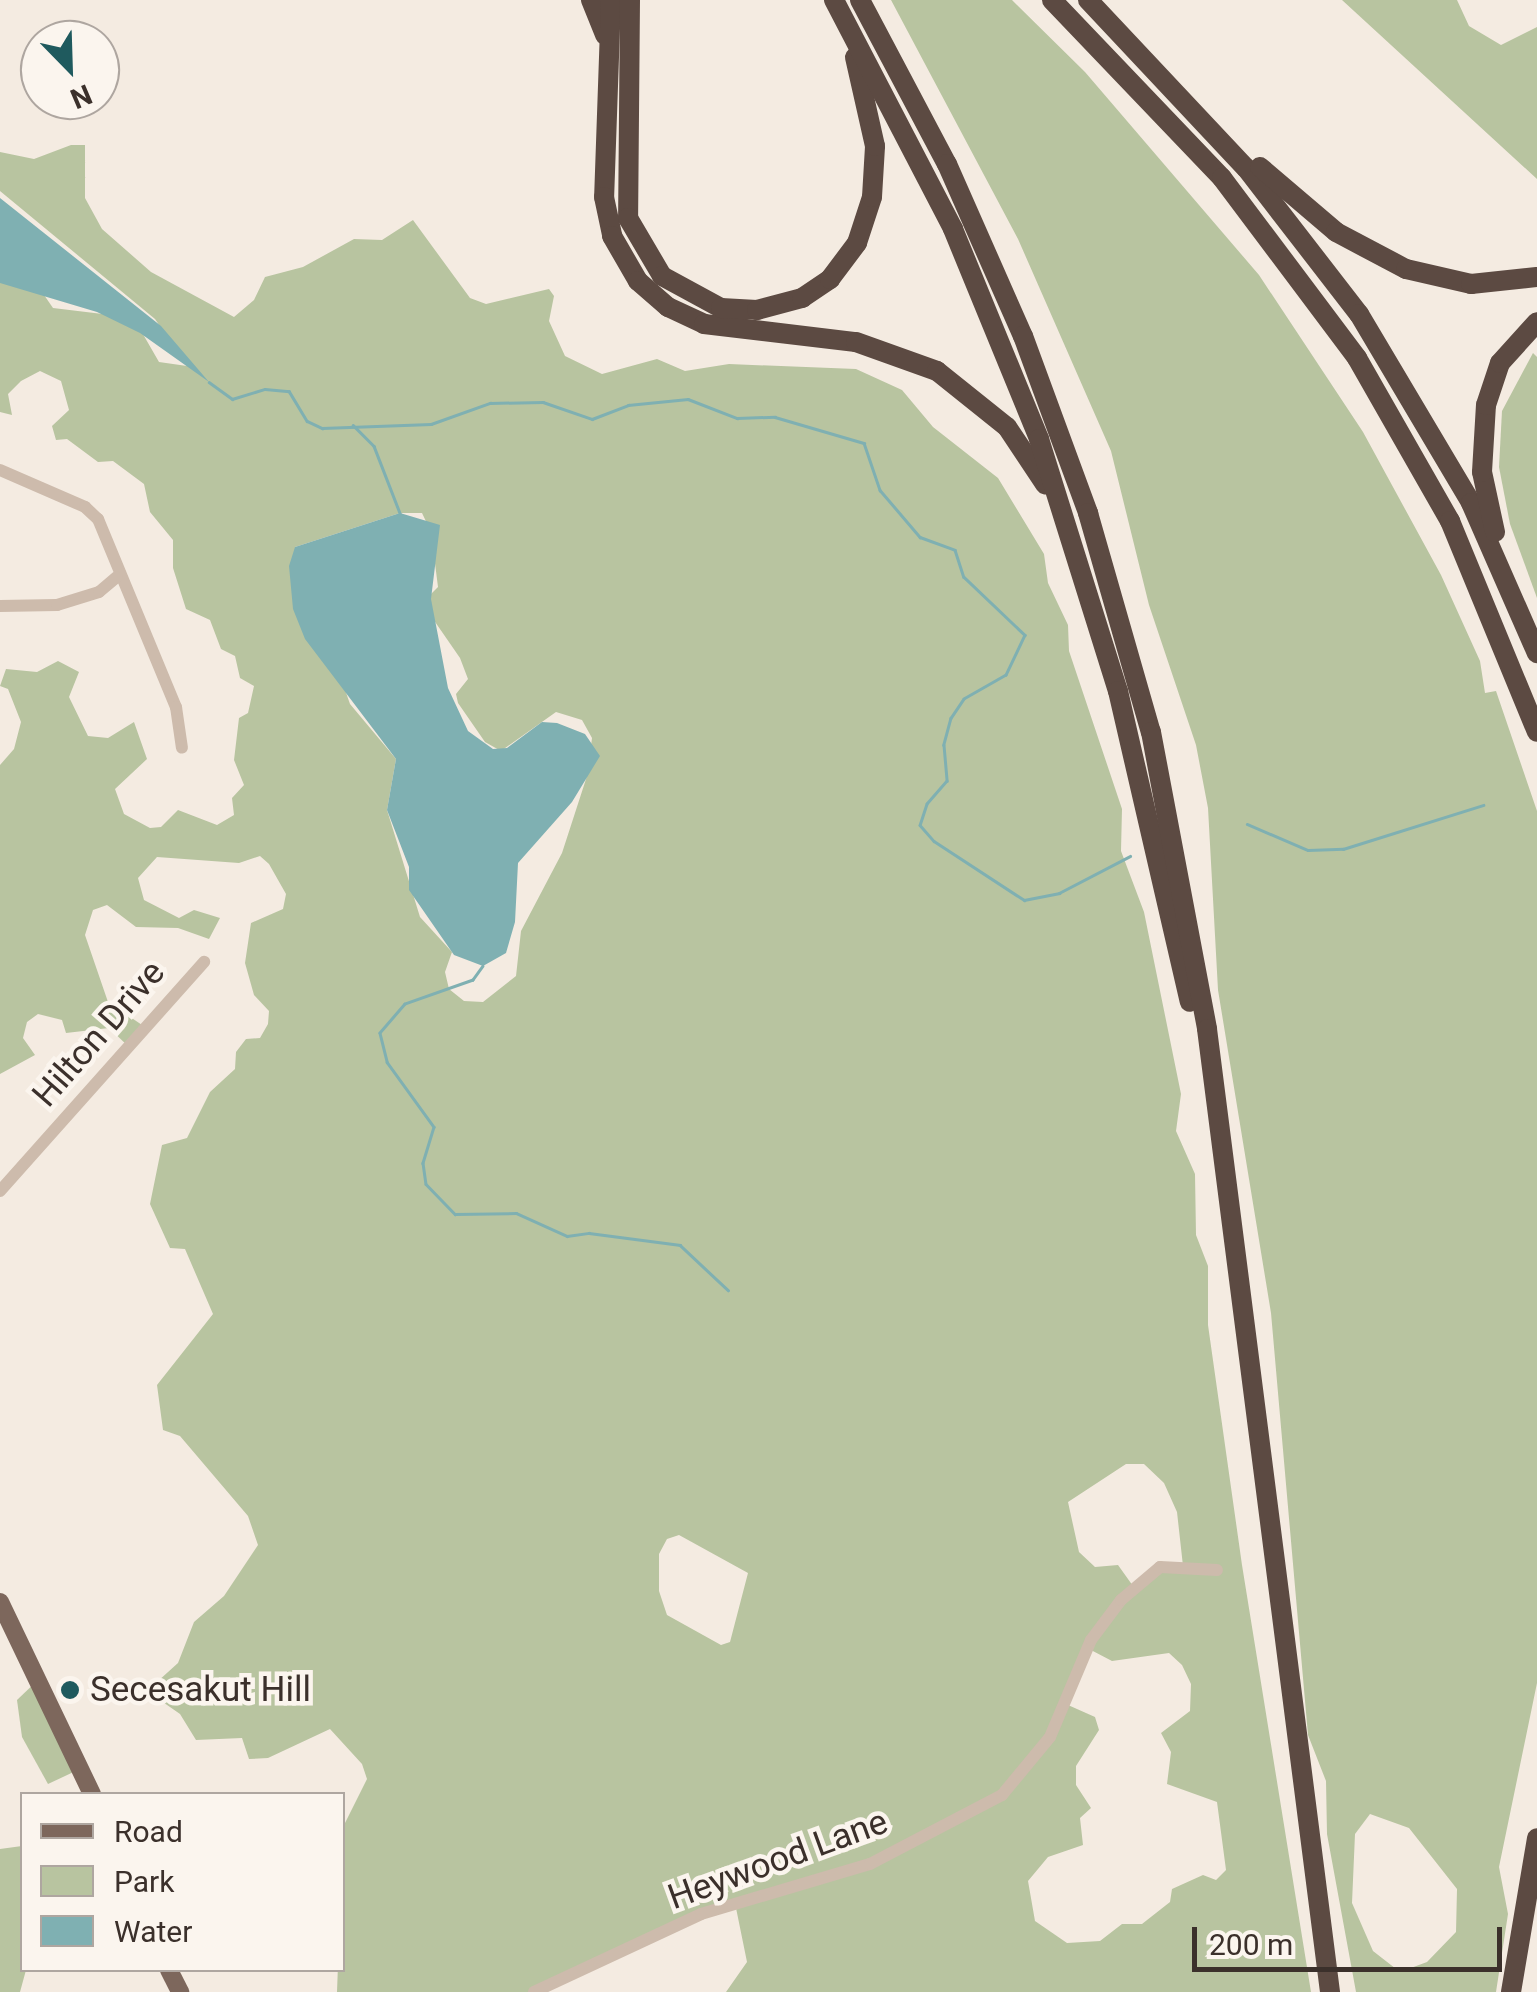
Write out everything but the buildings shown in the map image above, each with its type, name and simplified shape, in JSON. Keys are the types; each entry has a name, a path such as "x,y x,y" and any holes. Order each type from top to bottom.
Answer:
{"highway":[{"path":"591,0 609,57"},
{"path":"611,0 606,211 617,248 638,281 668,307 704,324 872,346 920,362 966,390 1008,428 1040,473 1098,618"},
{"path":"630,0 624,184 636,240 654,268 689,296 732,310 771,308 802,298 840,268 858,243 872,198 870,109 832,0"},
{"path":"628,44 643,0"},
{"path":"832,0 903,126 983,297 1040,439 1098,618 1173,920 1224,1180"},
{"path":"860,0 1002,284 1112,586 1183,880 1330,1992"},
{"path":"1052,0 1222,178 1358,358 1450,520 1537,732"},
{"path":"1088,0 1246,168 1349,299 1454,470 1537,653"},
{"path":"1133,46 1292,198 1354,243 1441,280 1496,284 1537,278"},
{"path":"1518,606 1488,506 1482,427 1496,372 1537,322"},
{"path":"1511,1992 1537,1838"}],"main road":[{"path":"0,1602 91,1792"}],"street":[{"path":"0,470 90,510 115,558 117,577 176,707 182,748"},
{"path":"0,606 57,605 99,592 117,577"},
{"name":"Hilton Drive","path":"0,1191 204,962"},
{"name":"Heywood Lane","path":"534,1992 702,1914 870,1864 1002,1795 1050,1737 1091,1640 1121,1600 1160,1567 1218,1570"}],"green space":[{"path":"891,0 1012,0 1085,72 1259,275 1363,432 1441,575 1480,661 1485,693 1496,691 1537,811 1537,1683 1499,1867 1508,1914 1496,1992 1356,1992 1327,1834 1326,1781 1308,1735 1271,1313 1218,990 1208,808 1196,745 1149,605 1111,451 1018,239","holes":["1370,1814 1409,1828 1457,1889 1456,1932 1427,1962 1400,1972 1373,1951 1352,1903 1355,1834"]},
{"path":"1342,0 1457,0 1469,26 1501,45 1537,27 1537,179"},
{"path":"71,145 85,145 85,198 102,229 151,272 234,317 254,300 265,277 303,267 354,239 382,240 413,220 470,298 486,304 549,289 554,296 549,321 565,356 602,374 657,359 685,371 729,364 856,369 902,390 933,427 998,478 1044,554 1048,583 1068,625 1069,651 1122,809 1121,851 1144,912 1181,1094 1176,1131 1195,1174 1196,1235 1208,1266 1208,1325 1242,1565 1311,1992 726,1992 747,1962 736,1908 708,1913 536,1992 337,1992 338,1972 345,1972 345,1823 367,1779 362,1764 330,1729 268,1758 249,1759 242,1738 196,1740 180,1714 147,1691 178,1663 194,1622 224,1596 258,1545 248,1516 180,1436 163,1430 157,1385 213,1314 185,1249 170,1248 150,1204 162,1145 187,1138 210,1092 235,1069 236,1052 246,1039 260,1038 268,1024 269,1011 254,995 245,963 251,923 283,909 286,894 269,864 260,856 239,863 157,857 138,878 144,900 179,918 194,910 220,918 209,939 178,928 136,927 107,905 93,910 85,935 108,1002 145,1027 129,1047 109,1028 66,1033 62,1020 38,1014 27,1022 23,1038 35,1055 0,1074 0,765 14,749 21,722 8,689 0,686 6,669 37,672 58,661 79,672 69,697 88,736 108,738 134,722 147,759 115,789 124,814 150,828 161,827 178,810 217,825 234,815 232,798 244,785 234,760 239,718 248,713 254,686 240,678 235,656 221,649 210,620 186,609 173,568 173,540 150,512 144,484 113,461 98,462 67,439 56,440 52,426 69,410 61,381 40,371 8,394 12,415 0,412 0,278 42,292 53,308 119,316 140,329 159,362 187,366 155,319 0,191 0,152 34,159","holes":["400,513 422,513 431,532 438,587 422,603 460,658 468,679 456,694 458,703 485,742 501,751 556,712 582,720 592,738 587,776 562,853 521,931 516,976 483,1002 464,1001 449,989 445,972 452,952 420,917 387,810 396,759 350,704 295,547","1126,1464 1144,1464 1164,1483 1177,1512 1183,1566 1158,1569 1133,1586 1118,1565 1095,1567 1079,1552 1068,1502","679,1535 748,1573 730,1642 721,1645 667,1615 659,1591 659,1554 667,1539","1089,1649 1112,1661 1169,1653 1182,1665 1191,1684 1190,1711 1161,1733 1171,1752 1167,1784 1217,1802 1226,1870 1216,1880 1203,1875 1172,1889 1170,1902 1142,1924 1122,1924 1100,1941 1067,1943 1035,1921 1028,1881 1048,1857 1083,1845 1080,1818 1091,1808 1076,1785 1076,1766 1099,1730 1095,1717 1068,1705"]},
{"path":"1533,353 1537,357 1537,598 1510,524 1499,467 1502,411"},
{"path":"40,1678 80,1769 48,1784 22,1737 17,1700"},
{"path":"20,1846 20,1972 25,1972 20,1992 0,1992 0,1849"}],"water":[{"path":"0,198 161,326 209,382 140,333 97,312 0,283"},
{"path":"400,513 440,525 431,599 448,688 468,731 493,749 507,748 542,722 557,723 585,734 600,756 572,802 518,863 515,922 506,953 483,966 454,955 409,890 409,867 387,810 396,759 305,639 293,609 289,566 295,547"}],"waterway":[{"path":"209,382 232,399 265,389 289,391 307,421 322,428 431,424 490,403 543,402 592,419 628,405 688,399 737,418 775,417 864,443 880,490 920,537 955,550 964,577 1025,635 1006,675 964,699 951,718 944,745 947,781 927,804 920,825 934,841 1024,900 1059,893 1130,856"},
{"path":"353,425 374,446 400,513"},
{"path":"1247,824 1308,850 1343,849 1483,805"},
{"path":"483,966 473,980 405,1004 380,1033 387,1062 434,1127 423,1163 426,1184 455,1214 516,1213 567,1236 589,1233 680,1245 728,1290"}],"place":[{"name":"Secesakut Hill","path":"70,1690"}]}
